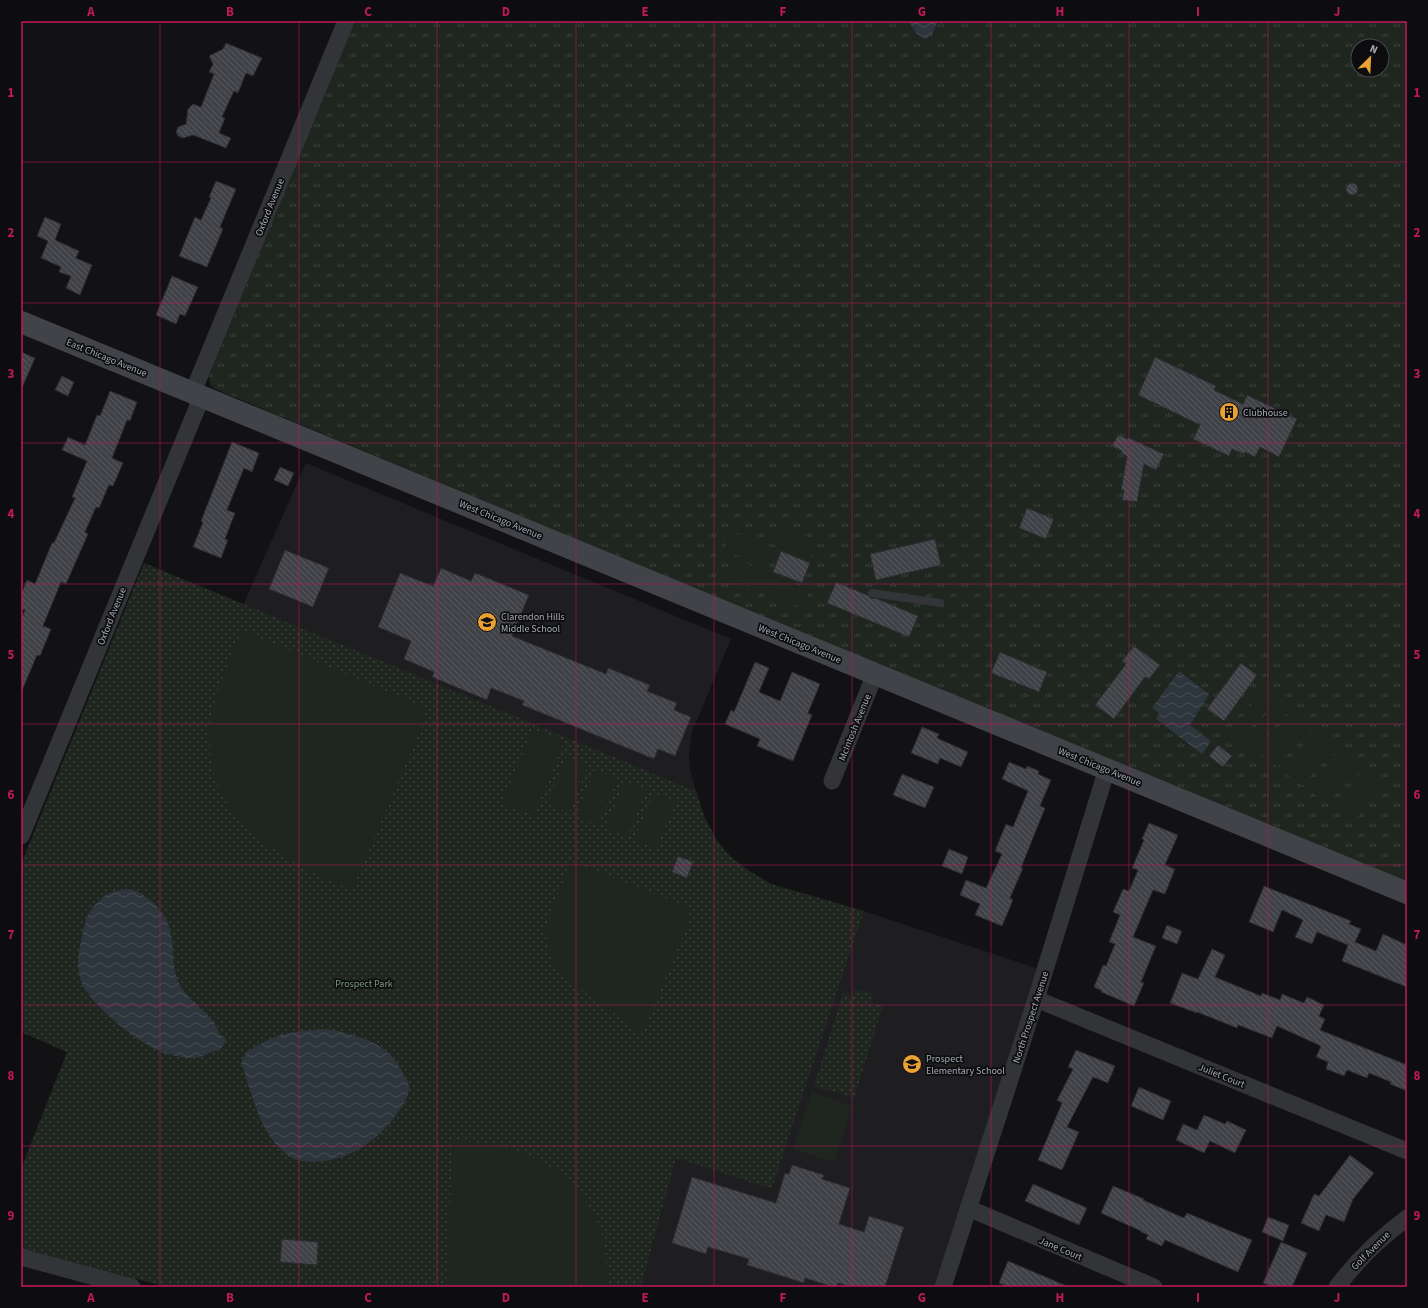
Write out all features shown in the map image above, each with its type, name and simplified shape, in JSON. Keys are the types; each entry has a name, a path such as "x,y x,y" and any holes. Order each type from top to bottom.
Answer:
{"main road":[{"name":"East Chicago Avenue","path":"21,322 197,394"},
{"name":"West Chicago Avenue","path":"197,394 1407,894"}],"street":[{"name":"Oxford Avenue","path":"21,836 346,21"},
{"name":"McIntosh Avenue","path":"832,781 875,674"},
{"name":"North Prospect Avenue","path":"943,1287 1036,999 1107,769"},
{"name":"Juliet Court","path":"1036,999 1407,1151"},
{"name":"Jane Court","path":"968,1208 1154,1287"},
{"name":"Golf Avenue","path":"1337,1287 1377,1242 1407,1218"},
{"path":"21,1256 94,1282 132,1287"}],"lane":[{"path":"872,593 940,603"}],"shaded area":[{"name":"Clarendon Hills Middle School","path":"306,463 731,639 692,732 689,753 690,770 696,791 243,605"},
{"name":"Prospect Elementary School","path":"864,911 1042,970 935,1287 641,1287 676,1157 772,1189"}],"green space":[{"path":"354,21 1407,21 1407,884 215,389 210,385 209,376"},
{"path":"781,526 817,541 810,559 774,545"},
{"path":"732,532 768,547 760,565 724,550"},
{"path":"734,559 770,573 762,592 726,577"},
{"name":"Prospect Park","path":"144,563 696,791 705,818 717,840 729,855 748,870 771,884 864,911 772,1189 676,1158 641,1287 167,1287 21,1249 21,1169 67,1052 21,1032 21,864"},
{"path":"774,575 810,590 802,608 766,593"},
{"path":"242,630 424,707 424,721 352,890 303,866 279,852 257,836 237,817 222,795 213,771 210,727 215,700 227,665"},
{"path":"1267,685 1277,692 1260,715 1250,707"},
{"path":"1281,695 1291,703 1274,726 1263,718"},
{"path":"1290,712 1309,726 1278,767 1259,753"},
{"path":"1243,716 1254,723 1237,746 1226,738"},
{"path":"1258,726 1268,734 1251,757 1241,749"},
{"path":"533,729 564,741 534,816 502,803"},
{"path":"1314,730 1333,744 1303,786 1284,772"},
{"path":"1339,749 1358,763 1328,804 1309,790"},
{"path":"566,757 588,766 569,813 547,804"},
{"path":"1364,768 1383,782 1353,823 1334,809"},
{"path":"595,769 618,779 598,825 576,816"},
{"path":"625,781 647,790 627,837 605,828"},
{"path":"654,793 676,802 656,849 634,840"},
{"path":"571,861 683,905 691,917 642,1034 571,982 553,964 545,932"},
{"path":"855,989 873,994 870,1002 883,1006 854,1098 814,1086 843,993 853,996"},
{"path":"811,1092 852,1106 834,1162 793,1149"},
{"path":"453,1140 489,1144 525,1154 543,1162 573,1185 595,1216 602,1234 606,1260 607,1285 599,1287 446,1287"}],"water":[{"path":"908,21 938,21 932,34 926,39 917,34"},
{"path":"1179,671 1209,694 1190,725 1211,741 1202,754 1156,719 1159,713 1152,708"},
{"path":"126,889 136,891 150,900 161,911 168,922 171,933 174,967 177,978 183,990 213,1021 220,1035 224,1037 226,1041 220,1050 200,1057 192,1058 167,1054 157,1050 118,1024 105,1013 86,990 79,974 78,961 87,916 105,895"},
{"path":"325,1029 360,1037 380,1047 397,1062 408,1081 409,1090 406,1100 393,1119 367,1144 350,1154 339,1158 316,1162 305,1162 287,1155 277,1146 270,1136 258,1113 241,1063 246,1052 280,1035"}],"building":[{"path":"226,43 262,58 253,76 246,73 238,93 234,91 222,117 225,118 219,133 231,138 226,148 193,135 183,138 178,136 176,132 178,127 186,124 188,109 193,104 201,107 214,74 209,72 213,64 209,56 223,49"},
{"path":"216,181 236,189 220,227 223,229 207,267 179,256 195,217 201,220 211,198 209,197"},
{"path":"1354,183 1357,184 1357,194 1350,195 1347,194 1346,187 1347,184"},
{"path":"45,217 61,224 55,240 79,251 76,258 92,265 80,295 66,288 71,276 59,272 61,267 41,258 48,241 37,236"},
{"path":"172,276 198,287 185,316 180,314 176,324 156,315"},
{"path":"21,352 35,358 21,390"},
{"name":"Clubhouse","path":"1155,357 1216,386 1214,390 1243,404 1247,395 1297,419 1279,457 1260,447 1255,457 1245,452 1244,454 1232,449 1229,456 1193,439 1200,425 1138,395"},
{"path":"62,376 74,382 68,396 55,390"},
{"path":"110,391 137,402 130,421 127,420 112,458 123,463 113,486 109,485 99,508 96,507 85,532 88,534 66,584 61,582 43,626 51,629 40,656 37,655 21,693 21,620 25,610 21,609 21,595 27,580 35,584 52,543 54,543 75,498 72,497 87,461 62,450 68,437 85,445 97,415 100,416"},
{"path":"1118,435 1128,439 1129,438 1164,454 1156,470 1144,464 1137,502 1122,500 1124,490 1121,490 1127,456 1121,453 1122,451 1112,446"},
{"path":"232,442 259,453 252,472 244,468 227,510 235,513 225,539 228,540 221,558 193,547 203,522 201,521"},
{"path":"280,467 294,473 288,486 274,480"},
{"path":"1027,508 1054,519 1046,539 1019,528"},
{"path":"935,539 941,565 876,580 870,554"},
{"path":"285,550 329,568 313,607 269,589"},
{"path":"781,551 810,563 802,583 773,572"},
{"path":"441,568 471,581 475,573 529,595 512,636 606,674 608,668 650,685 647,691 677,703 674,710 691,717 675,756 658,749 654,759 522,705 524,701 491,688 487,700 432,677 434,672 404,659 411,641 378,627 400,573 433,586"},
{"path":"836,582 871,598 878,599 918,616 909,637 827,603"},
{"path":"1134,646 1160,665 1149,679 1145,677 1114,719 1095,705 1126,664 1122,661"},
{"path":"1000,652 1047,672 1039,692 991,673"},
{"path":"755,662 769,668 759,692 780,701 792,672 820,684 808,713 812,715 793,761 757,746 760,739 725,724 731,710 734,712"},
{"path":"1241,663 1257,675 1224,721 1207,709"},
{"path":"922,727 939,734 937,738 968,752 961,767 940,758 938,764 911,753"},
{"path":"1218,745 1232,756 1223,767 1209,756"},
{"path":"1009,762 1026,769 1027,766 1039,771 1038,774 1051,780 1040,806 1045,808 1021,868 1023,868 1010,898 1013,900 1002,926 975,915 980,904 960,895 966,880 986,888 1002,854 995,851 1006,824 1013,827 1028,791 1002,779"},
{"path":"902,774 934,787 925,808 893,795"},
{"path":"1149,823 1178,835 1165,865 1175,869 1165,894 1153,890 1133,937 1156,946 1141,982 1144,983 1134,1006 1101,992 1102,991 1094,987 1103,965 1106,966 1115,944 1109,942 1120,915 1113,912 1123,889 1129,891 1138,870 1132,868 1144,840 1142,839"},
{"path":"949,849 968,857 962,874 942,866"},
{"path":"678,856 693,862 687,878 672,872"},
{"path":"1264,886 1351,921 1349,924 1361,929 1355,942 1376,951 1383,934 1407,945 1407,987 1342,961 1348,945 1317,932 1312,944 1295,937 1303,920 1282,910 1273,932 1249,922"},
{"path":"1167,925 1182,931 1177,944 1162,938"},
{"path":"1212,949 1225,955 1215,977 1261,996 1262,993 1280,1000 1282,994 1304,1003 1307,997 1324,1005 1319,1016 1325,1019 1320,1030 1407,1065 1407,1091 1390,1084 1391,1082 1369,1073 1367,1078 1347,1070 1344,1076 1326,1069 1328,1062 1316,1057 1321,1046 1277,1026 1272,1038 1238,1025 1237,1028 1170,1003 1182,973 1198,979"},
{"path":"1076,1050 1115,1066 1108,1083 1093,1077 1067,1127 1079,1132 1062,1170 1038,1160 1062,1103 1057,1100 1073,1069 1068,1067"},
{"path":"1139,1087 1171,1101 1163,1120 1131,1106"},
{"path":"1204,1115 1225,1124 1227,1121 1246,1130 1235,1153 1210,1141 1204,1153 1176,1140 1183,1124 1197,1130"},
{"path":"1350,1155 1374,1173 1353,1199 1344,1222 1326,1215 1319,1231 1301,1223 1314,1194 1319,1196"},
{"path":"792,1165 824,1175 822,1179 850,1188 839,1224 864,1232 869,1216 904,1227 885,1287 852,1287 838,1283 837,1287 833,1287 805,1278 804,1283 747,1265 749,1259 708,1247 706,1254 672,1243 692,1177 776,1203 785,1173 789,1174"},
{"path":"1033,1184 1087,1208 1079,1225 1025,1201"},
{"path":"1113,1186 1184,1218 1187,1213 1252,1240 1238,1272 1165,1240 1162,1246 1146,1239 1148,1235 1141,1231 1101,1213"},
{"path":"1268,1217 1289,1225 1283,1241 1262,1232"},
{"path":"282,1239 318,1242 317,1265 280,1262"},
{"path":"1281,1242 1307,1253 1292,1287 1273,1287 1263,1283"},
{"path":"1008,1261 1069,1287 1008,1287 999,1283"}],"place":[{"name":"Clubhouse","path":"1229,412"},
{"name":"Clarendon Hills Middle School","path":"487,622"},
{"name":"Prospect Elementary School","path":"912,1064"}]}
